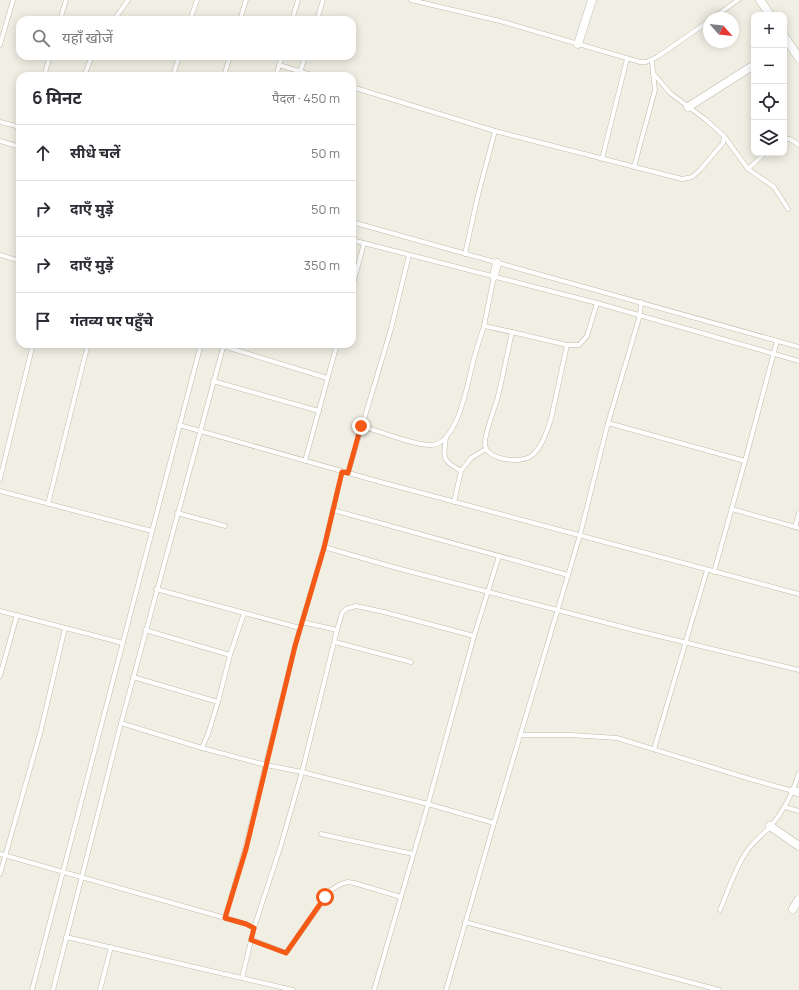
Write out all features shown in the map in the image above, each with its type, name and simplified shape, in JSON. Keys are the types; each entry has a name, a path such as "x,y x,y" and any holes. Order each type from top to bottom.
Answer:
{"street":[{"path":"578,44 592,0"},
{"path":"760,0 768,12"},
{"path":"787,40 799,58"},
{"path":"688,107 751,66"},
{"path":"494,276 497,263"},
{"path":"770,826 799,846"},
{"path":"793,909 799,899"}],"lane":[{"path":"0,45 13,0"},
{"path":"61,16 66,0"},
{"path":"117,16 128,0"},
{"path":"191,16 197,0"},
{"path":"241,16 246,0"},
{"path":"293,16 298,0"},
{"path":"318,16 323,0"},
{"path":"411,0 500,21 640,62 652,60 703,25"},
{"path":"721,12 738,0"},
{"path":"602,159 627,59"},
{"path":"45,72 49,60"},
{"path":"86,72 90,60"},
{"path":"174,72 178,60"},
{"path":"225,72 229,60"},
{"path":"277,72 281,60"},
{"path":"300,72 304,60"},
{"path":"634,167 656,90 652,60"},
{"path":"279,65 295,72"},
{"path":"653,73 670,93 705,119 724,136 748,169 774,187 788,209"},
{"path":"356,88 495,131 682,179 692,177 700,170 723,143 724,136"},
{"path":"0,122 16,126"},
{"path":"466,254 478,195 495,131"},
{"path":"787,139 790,139 799,145"},
{"path":"0,142 16,146"},
{"path":"748,169 763,156"},
{"path":"356,223 799,347"},
{"path":"356,241 596,303 799,361"},
{"path":"356,273 364,243"},
{"path":"0,255 16,259"},
{"path":"348,473 391,329 409,255"},
{"path":"462,471 448,463 443,455 447,438 458,416 467,390 484,326 494,276"},
{"path":"446,990 580,535 608,423 640,315 642,302"},
{"path":"484,326 567,345 580,345 584,341 590,328 596,303"},
{"path":"512,332 497,400 485,440 486,449 489,454 494,456 517,461 525,460 536,452 547,431 551,419 567,345"},
{"path":"714,572 777,340"},
{"path":"0,479 32,348"},
{"path":"48,504 87,348"},
{"path":"32,990 200,348"},
{"path":"53,990 120,723 222,348"},
{"path":"232,348 327,378"},
{"path":"305,461 335,348"},
{"path":"213,382 319,411"},
{"path":"608,423 745,461"},
{"path":"179,426 342,472 799,594"},
{"path":"361,426 419,444 440,444 447,438"},
{"path":"454,502 462,471 472,458 486,449"},
{"path":"225,918 246,849 300,628 324,548 342,472"},
{"path":"0,491 152,531"},
{"path":"732,509 797,528 799,513"},
{"path":"333,510 568,575"},
{"path":"177,513 225,526"},
{"path":"324,548 686,643 799,670"},
{"path":"374,990 428,804 474,636 499,556"},
{"path":"654,749 707,570"},
{"path":"156,589 300,628"},
{"path":"242,978 254,928 281,845 302,772 342,613 346,609 356,606 474,636"},
{"path":"0,610 122,643"},
{"path":"202,748 218,702 230,655 244,613"},
{"path":"0,676 17,615"},
{"path":"302,622 337,630"},
{"path":"0,874 41,730 66,628"},
{"path":"145,630 230,655"},
{"path":"335,642 411,662"},
{"path":"133,677 218,702"},
{"path":"120,723 202,748 428,804 494,824"},
{"path":"520,736 595,736 617,738 796,792"},
{"path":"720,910 746,852 770,826 796,792 799,773"},
{"path":"785,807 799,810"},
{"path":"321,834 413,854"},
{"path":"0,854 246,924 254,928"},
{"path":"251,940 286,953 325,897 336,886 341,884 354,883 401,897"},
{"path":"465,922 719,990"},
{"path":"66,937 293,990"},
{"path":"100,990 111,947"}],"route":[{"path":"325,897 286,953 251,940 254,928 225,918 246,849 295,646 324,548 342,472 348,473 361,426"}]}
